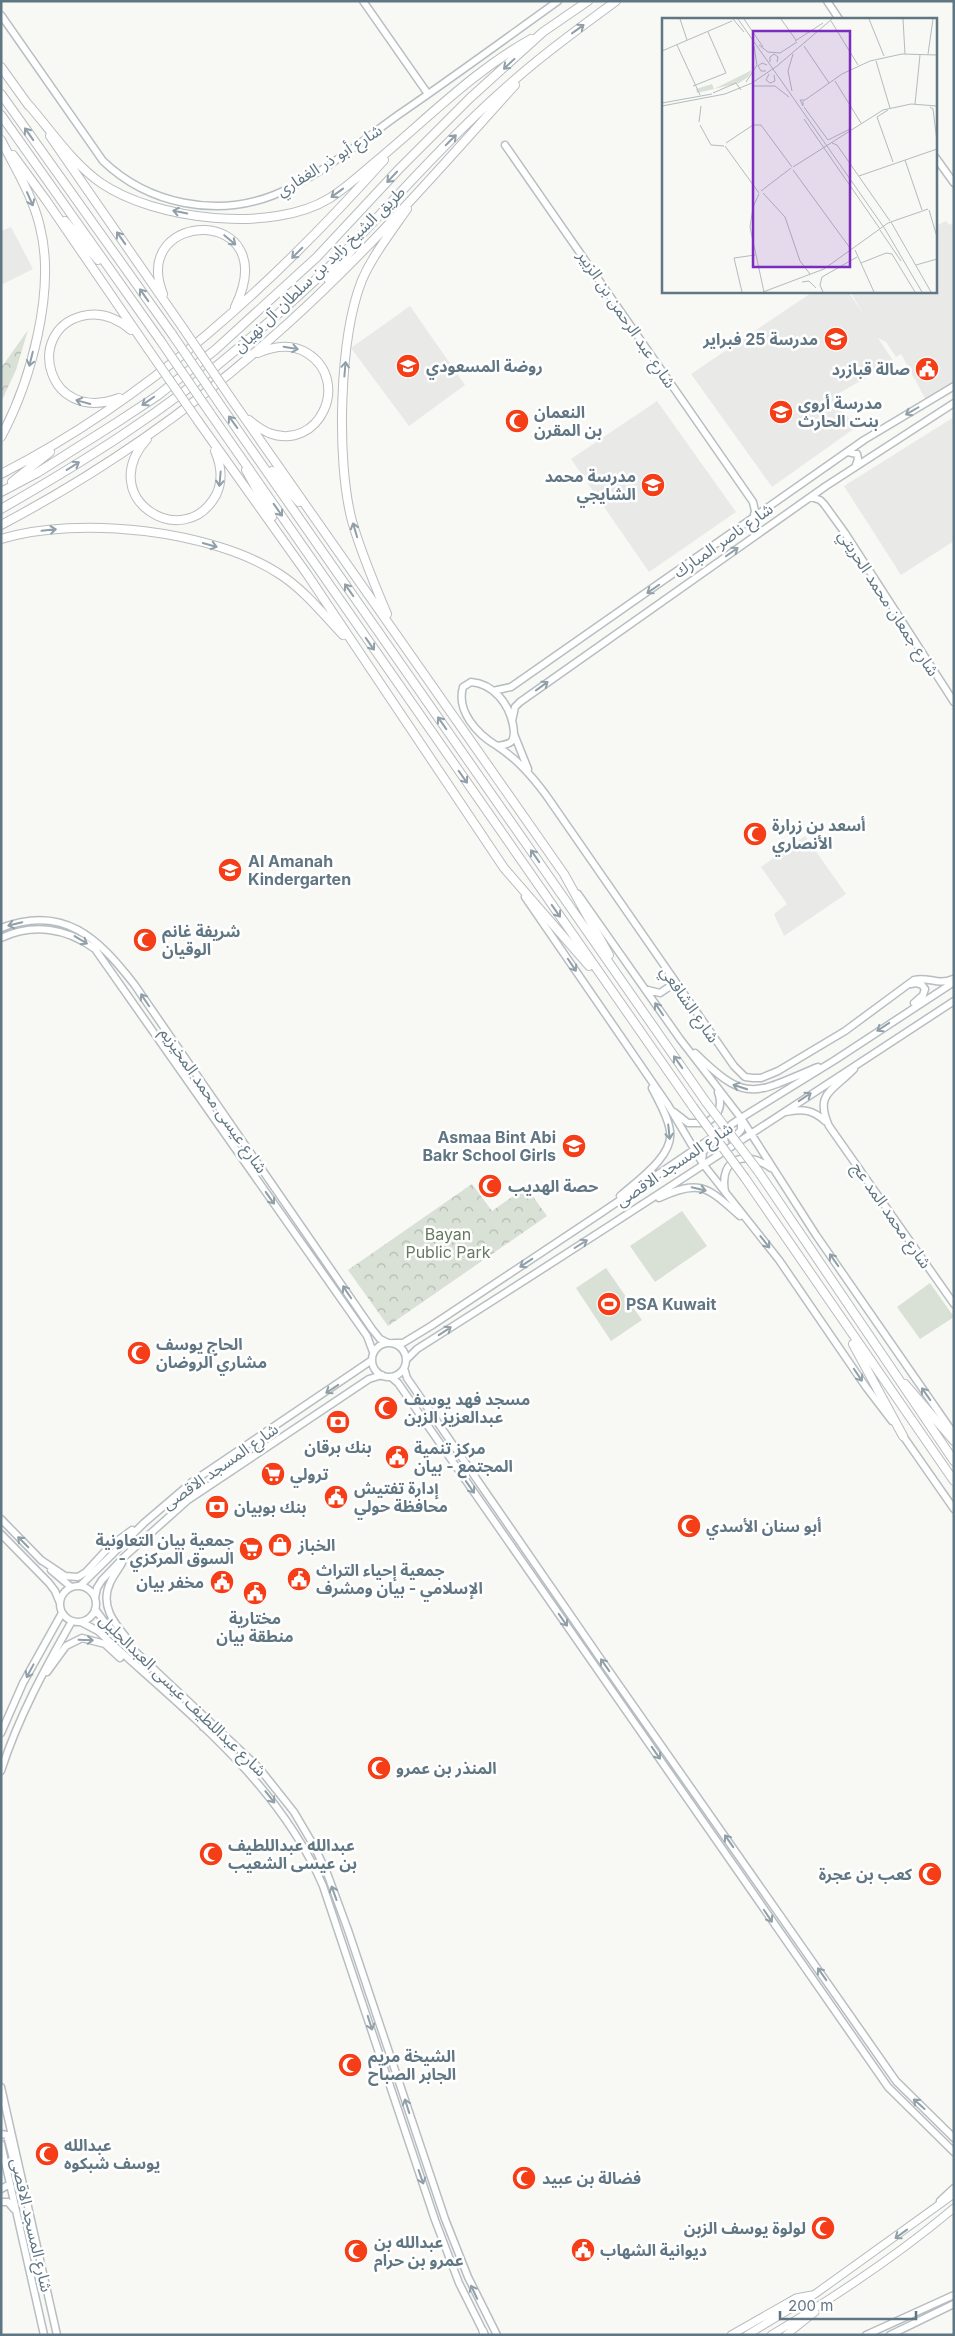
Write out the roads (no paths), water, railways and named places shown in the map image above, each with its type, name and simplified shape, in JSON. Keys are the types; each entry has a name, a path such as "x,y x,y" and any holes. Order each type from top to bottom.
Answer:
{"highway":[{"name":"طريق الشيخ زايد بن سلطان آل نهيان","path":"1,491 37,473 157,396 244,325 317,257 438,129 543,32 588,1"},
{"name":"طريق الشيخ زايد بن سلطان آل نهيان","path":"1,509 112,442 173,400 263,327 376,219 467,124 540,57 616,1"},
{"path":"27,102 85,170 107,187 146,204 204,216 246,218 294,213 313,207 353,181 459,88 495,60 543,32"},
{"path":"1,525 73,485 155,430 246,360 319,293 421,188 540,57"},
{"path":"1,67 564,874 624,984"},
{"path":"1,94 246,439 706,1102 758,1171 954,1461"},
{"path":"1,116 160,340 612,992 745,1178 954,1481"},
{"path":"1,140 46,200 206,433 307,574 504,868 612,992"},
{"path":"1,140 36,213 42,236 45,267 42,300 33,351 20,395 1,437"},
{"path":"1,491 79,429 179,357 289,262 402,140"},
{"path":"391,625 368,568 352,519 344,466 344,378 349,332 357,295 363,278 372,260 421,188"},
{"path":"46,200 115,278"},
{"path":"319,293 330,276 376,219"},
{"path":"168,307 158,280 162,255 169,244 178,236 191,230 205,229 228,237 243,257 246,272 245,283 233,311"},
{"path":"130,394 98,404 74,399 63,391 54,379 50,365 50,352 54,339 60,329 71,320 88,314 100,314 113,318 139,336"},
{"path":"243,415 269,433 280,436 295,435 311,427 320,418 326,406 329,391 323,369 313,358 301,350 276,347 246,360"},
{"path":"1,474 79,429"},
{"path":"155,430 135,456 131,467 131,483 135,495 146,509 156,516 171,520 186,519 199,514 212,502 218,492 221,480 220,467 206,433"},
{"path":"246,439 324,532"},
{"path":"238,454 259,496 307,574"},
{"path":"1,538 44,530 104,528 152,532 221,548 259,562 289,580 311,600 361,655"},
{"path":"844,1324 864,1367 903,1436"},
{"path":"889,1367 908,1386 954,1441"}],"main road":[{"path":"748,2335 815,2294 954,2194"},
{"path":"786,2335 824,2304 921,2236 954,2208"},
{"path":"731,2335 796,2298 815,2294"},
{"path":"771,2335 824,2304"}],"street":[{"path":"363,1 428,94"},
{"name":"شارع أبو ذر الغفاري","path":"1,15 103,161 128,181 144,190 180,203 209,206 238,205 275,195 322,168 558,1"},
{"path":"827,1 838,18"},
{"name":"شارع عبد الرحمن بن الزبير","path":"505,145 746,493 755,508 753,519"},
{"path":"938,161 954,183"},
{"path":"951,388 948,398 954,402"},
{"name":"شارع ناصر المبارك","path":"493,691 511,687 769,508 846,452 951,388"},
{"name":"شارع ناصر المبارك","path":"512,721 513,711 517,704 826,486 954,402"},
{"path":"846,452 854,452 858,456 858,462 853,468"},
{"path":"824,504 826,486"},
{"name":"شارع عبد الرحمن بن الزبير","path":"746,493 755,502 769,508"},
{"name":"شارع جمعان محمد الحريتي","path":"811,497 820,500 824,504 954,702"},
{"path":"700,556 698,566 701,569 709,568"},
{"name":"شارع الشافعي","path":"529,773 514,734 506,704 493,691 479,682 466,683 461,694 462,704 474,727 484,739 511,755 529,773 576,837 738,1072 745,1076 761,1078 778,1071 825,1044 920,978 941,982 954,980"},
{"path":"497,746 512,740 514,734"},
{"path":"504,868 668,1106 703,1164 779,1260 866,1387 954,1509"},
{"path":"564,874 680,1039 741,1118 816,1235 954,1434"},
{"name":"شارع عيسى محمد المخيزيم","path":"1,928 24,922 44,921 66,925 87,934 110,954 161,1023 380,1339 391,1343"},
{"name":"شارع عيسى محمد المخيزيم","path":"1,938 34,929 61,932 81,939 101,957 367,1336 374,1352"},
{"name":"شارع المسجد الاقصى","path":"391,1343 403,1343 409,1340 601,1214 693,1149 835,1060 954,980"},
{"path":"645,987 660,994 675,983"},
{"path":"904,1013 923,995 925,989 922,985 916,983 908,986"},
{"name":"شارع المسجد الاقصى","path":"406,1360 417,1349 638,1209 703,1164 954,1001"},
{"path":"152,1029 158,1029 161,1023"},
{"path":"161,1041 164,1036 169,1036"},
{"path":"680,1039 723,1078 734,1086 747,1090 768,1088 835,1060"},
{"name":"شارع محمد المد عج","path":"829,1126 822,1104 827,1094 862,1061"},
{"path":"601,1214 660,1160 670,1142 668,1123 644,1072"},
{"path":"668,1106 686,1122 696,1125 706,1123 716,1116 720,1109 721,1100 717,1088"},
{"name":"شارع محمد المد عج","path":"783,1113 800,1109 808,1110 819,1115 829,1126 954,1304"},
{"path":"714,1157 740,1132 741,1118"},
{"path":"703,1164 702,1156 704,1150 730,1125"},
{"path":"726,1194 725,1174 729,1166 736,1160 744,1157 756,1158 774,1170"},
{"path":"638,1209 679,1189 698,1187 713,1194 754,1228"},
{"path":"282,1214 288,1215 290,1209"},
{"path":"290,1226 292,1222 298,1221"},
{"path":"355,1319 361,1319 362,1314"},
{"path":"954,2138 896,2081 858,2024 626,1696 407,1378 404,1368 406,1360 403,1350 391,1343 377,1348 372,1360 374,1369 382,1375 391,1377 398,1383 888,2087 954,2152"},
{"name":"شارع المسجد الاقصى","path":"80,1586 144,1523 192,1482 372,1360"},
{"path":"391,1377 396,1376 404,1368"},
{"name":"شارع المسجد الاقصى","path":"95,1598 97,1588 102,1580 124,1557 196,1495 361,1384 375,1376 382,1375"},
{"path":"1,1519 40,1560 70,1587"},
{"path":"40,1560 65,1576 78,1577 86,1572 122,1536 144,1523"},
{"path":"503,1533 510,1532 511,1528"},
{"path":"1,1534 49,1583 55,1591 62,1613 72,1621 81,1622 92,1615 95,1609 95,1598 89,1590 80,1586 70,1587 63,1594 60,1603"},
{"path":"511,1546 513,1541 519,1540"},
{"path":"124,1557 110,1584 107,1600 111,1619 137,1654"},
{"name":"شارع عبداللطيف عيسى العبدالجليل","path":"95,1609 106,1624 267,1776 294,1812 314,1846 327,1872 348,1930 445,2219 468,2277 497,2335"},
{"path":"1,1733 23,1683 62,1613"},
{"path":"1,1772 20,1718 72,1621"},
{"name":"شارع عبداللطيف عيسى العبدالجليل","path":"81,1622 98,1631 248,1770 278,1806 308,1852 323,1886 435,2220 456,2275 484,2333"},
{"path":"31,1696 61,1652 74,1641 82,1638 94,1639 105,1644 128,1665 145,1675"},
{"path":"611,1689 618,1689 619,1685"},
{"path":"166,1694 176,1698 198,1719 202,1720 205,1717"},
{"path":"619,1701 621,1697 626,1696"},
{"path":"11,1712 18,1711 20,1718"},
{"path":"203,1727 208,1726 239,1754 250,1759"},
{"path":"747,1884 753,1884 754,1877"},
{"path":"323,1886 342,1929 348,1930"},
{"path":"755,1896 757,1891 763,1890"},
{"path":"340,1936 347,1940 361,1981 367,1988"},
{"path":"849,2030 854,2035 858,2035 858,2024"},
{"path":"861,2047 862,2042 869,2042"},
{"name":"شارع المسجد الاقصى","path":"1,2087 57,2335"},
{"path":"1,2134 7,2135 13,2159 20,2171"},
{"name":"شارع المسجد الاقصى","path":"1,2144 44,2335"},
{"path":"1,2189 10,2184"},
{"path":"927,2215 954,2188"},
{"path":"1,2202 8,2202 18,2218"},
{"path":"866,2335 954,2295"},
{"path":"890,2335 954,2304"}],"place":[{"name":"مدرسة 25 فبراير","path":"836,339"},
{"name":"روضة المسعودي","path":"408,366"},
{"name":"صالة قبازرد","path":"927,369"},
{"name":"مدرسة أروى بنت الحارث","path":"781,412"},
{"name":"النعمان بن المقرن","path":"517,421"},
{"name":"مدرسة محمد الشايجي","path":"653,485"},
{"name":"أسعد بن زرارة الأنصاري","path":"755,834"},
{"name":"Al Amanah Kindergarten","path":"230,870"},
{"name":"شريفة غانم الوقيان","path":"145,940"},
{"name":"Asmaa Bint Abi Bakr School Girls","path":"574,1146"},
{"name":"حصة الهديب","path":"490,1186"},
{"name":"PSA Kuwait","path":"609,1304"},
{"name":"الحاج يوسف مشاري الروضان","path":"139,1353"},
{"name":"مسجد فهد يوسف عبدالعزيز الزبن","path":"386,1408"},
{"name":"بنك برقان","path":"338,1422"},
{"name":"مركز تنمية المجتمع - بيان","path":"397,1457"},
{"name":"ترولي","path":"273,1474"},
{"name":"إدارة تفتيش محافظة حولي","path":"336,1497"},
{"name":"بنك بوبيان","path":"217,1507"},
{"name":"أبو سنان الأسدي","path":"689,1526"},
{"name":"الخباز","path":"280,1545"},
{"name":"جمعية بيان التعاونية - السوق المركزي","path":"251,1549"},
{"name":"جمعية إحياء التراث الإسلامي - بيان ومشرف","path":"299,1579"},
{"name":"مخفر بيان","path":"222,1582"},
{"name":"مختارية منطقة بيان","path":"255,1593"},
{"name":"المنذر بن عمرو","path":"379,1768"},
{"name":"عبدالله عبداللطيف بن عيسى الشعيب","path":"211,1854"},
{"name":"كعب بن عجرة","path":"930,1874"},
{"name":"الشيخة مريم الجابر الصباح","path":"350,2065"},
{"name":"عبدالله يوسف شبكوه","path":"47,2154"},
{"name":"فضالة بن عبيد","path":"524,2178"},
{"name":"لولوة يوسف الزبن","path":"823,2228"},
{"name":"ديوانية الشهاب","path":"583,2250"},
{"name":"عبدالله بن عمرو بن حرام","path":"356,2251"}],"park label":[{"name":"Bayan Public Park","path":"448,1243"}]}
